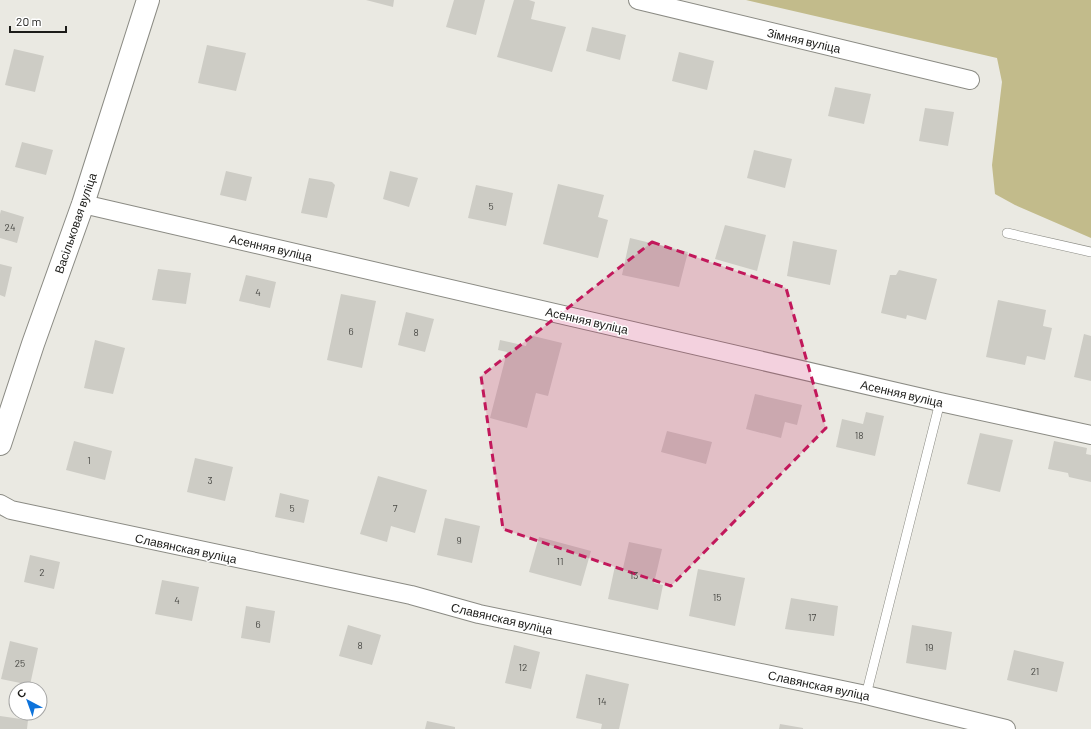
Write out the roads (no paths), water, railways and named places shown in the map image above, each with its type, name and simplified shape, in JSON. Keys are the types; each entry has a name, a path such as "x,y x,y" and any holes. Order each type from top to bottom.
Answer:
{"street":[{"name":"Васільковая вуліца","path":"0,444 33,344 83,204 148,0"},
{"name":"Зімняя вуліца","path":"638,0 970,80"},
{"name":"Асенняя вуліца","path":"83,204 940,402 1091,435"},
{"name":"Славянская вуліца","path":"0,504 10,510 411,595 487,616 866,695 1006,729"}],"lane":[{"path":"1007,233 1091,252"},
{"path":"866,695 940,402"}]}
